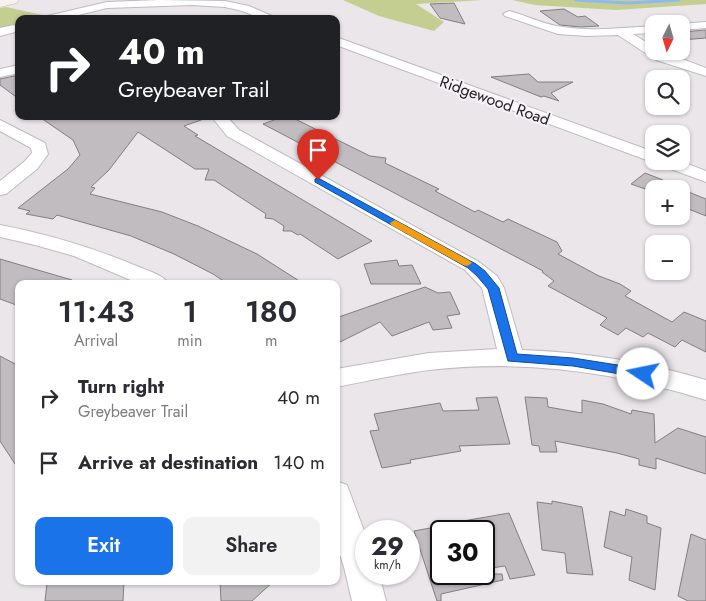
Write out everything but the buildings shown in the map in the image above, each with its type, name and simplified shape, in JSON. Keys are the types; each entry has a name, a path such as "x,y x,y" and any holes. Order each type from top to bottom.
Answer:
{"street":[{"path":"0,3 12,0"},
{"path":"64,15 107,5 192,2 224,4 245,8 263,15"},
{"path":"509,14 546,28 569,32 645,30"},
{"path":"690,26 706,25"},
{"path":"0,32 15,28"},
{"path":"620,31 661,56 706,72"},
{"name":"Ridgewood Road","path":"340,43 645,155"},
{"path":"0,73 15,70"},
{"path":"222,120 233,133 472,266 493,288 512,358"},
{"path":"0,125 39,146 40,154 31,165 0,190"},
{"path":"688,170 706,177"},
{"path":"0,230 76,248 118,264 150,280"},
{"path":"340,377 440,360 512,358 591,364 652,376 706,390"},
{"path":"340,506 361,567 369,601"}],"green space":[{"path":"343,0 483,0 416,4 444,22 434,31 379,16"},
{"path":"512,0 706,0 706,4 616,10 535,5"},
{"path":"6,7 42,15 15,15 15,24 0,29 0,8"}],"waterway":[{"path":"576,0 628,3 679,0"}],"slow traffic":[{"path":"395,223 467,263"}],"route":[{"path":"318,180 472,266 489,281 496,297 512,358 591,364 643,374"}]}
